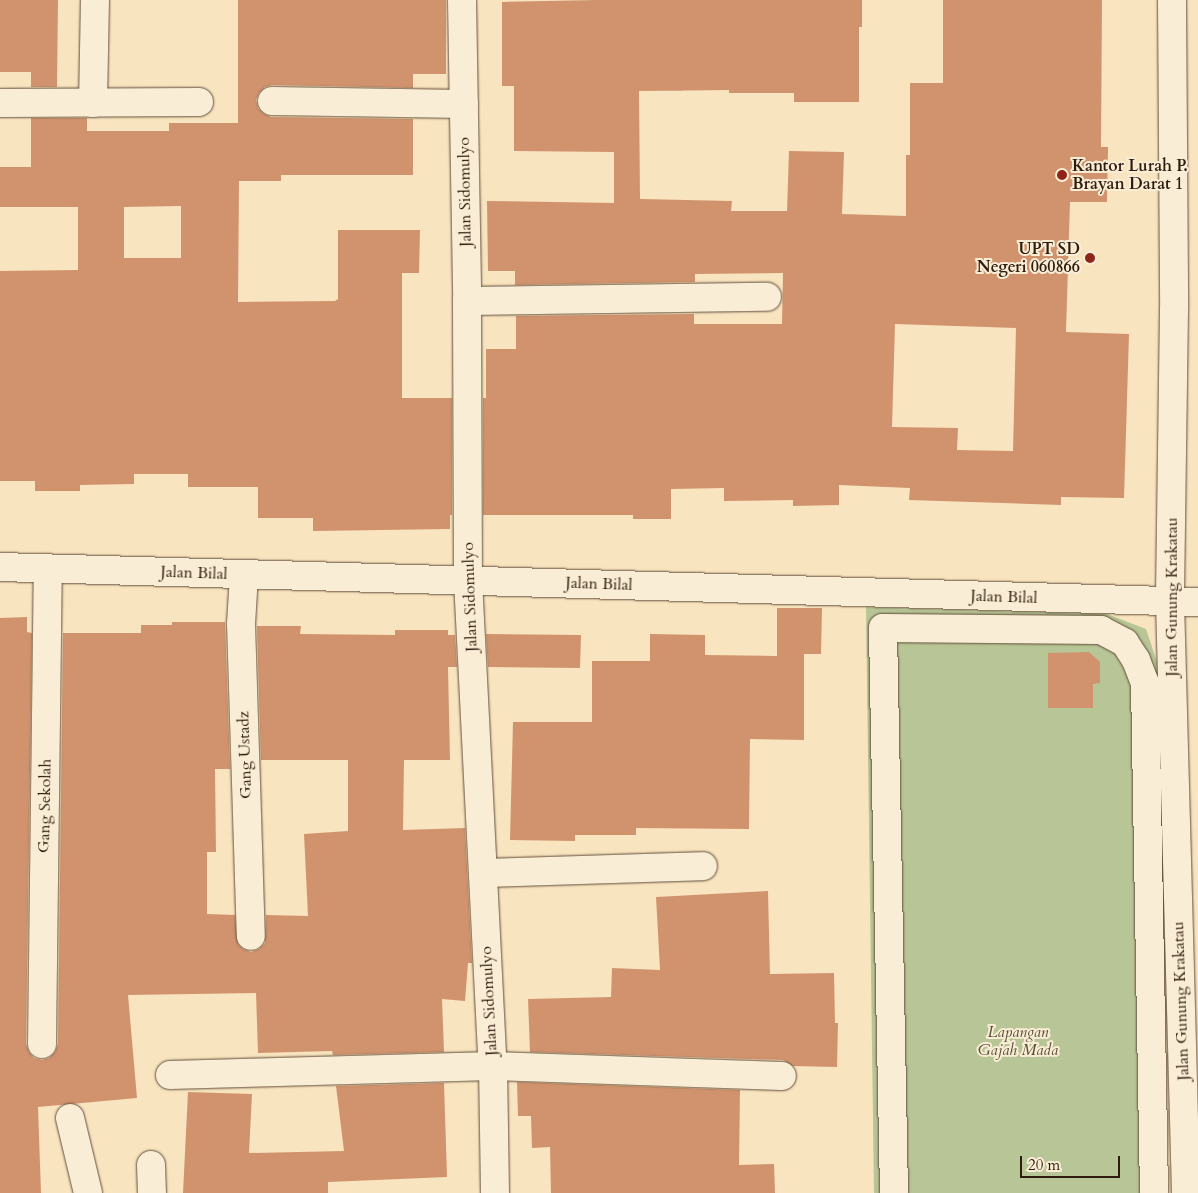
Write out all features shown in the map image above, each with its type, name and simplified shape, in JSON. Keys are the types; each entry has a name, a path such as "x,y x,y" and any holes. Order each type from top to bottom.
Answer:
{"street":[{"path":"93,103 95,0"},
{"name":"Jalan Sidomulyo","path":"462,0 467,301 468,580 493,1066 495,1193"},
{"name":"Jalan Gunung Krakatau","path":"1172,0 1174,308 1170,602 1186,1193"},
{"path":"272,101 464,104"},
{"path":"0,103 199,102"},
{"path":"467,301 767,297"},
{"name":"Jalan Bilal","path":"0,567 1198,602"},
{"name":"Gang Sekolah","path":"42,1044 48,568"},
{"name":"Gang Ustadz","path":"244,574 241,624 251,936"},
{"path":"884,593 883,628 894,1193"},
{"path":"883,628 1101,630 1125,643 1136,660 1145,683 1154,1193"},
{"path":"483,873 703,866"},
{"path":"170,1075 493,1066 782,1076"},
{"path":"70,1118 88,1193"},
{"path":"151,1165 152,1193"}],"green space":[{"name":"Lapangan Gajah Mada","path":"866,607 1107,614 1146,629 1157,662 1167,1193 874,1193"}],"building":[{"path":"0,0 58,0 57,87 31,87 31,72 0,72"},
{"path":"238,0 446,0 446,74 413,74 413,88 272,85 265,87 259,93 256,100 258,108 264,114 271,117 413,119 413,175 281,175 281,181 239,181 238,302 335,301 338,299 338,230 420,230 419,273 402,273 402,398 452,398 452,515 450,515 450,529 313,531 313,518 258,518 258,487 188,487 188,474 134,474 134,484 80,485 80,491 35,491 35,481 0,481 0,271 78,270 78,207 0,207 0,167 31,167 31,118 87,118 87,131 169,131 169,123 238,123","holes":["181,206 181,258 124,258 124,207"]},
{"path":"862,0 862,27 859,27 859,102 794,102 794,93 729,93 729,90 639,91 640,199 732,201 731,211 787,211 789,151 844,152 842,214 906,216 906,155 910,155 910,83 943,83 943,0 1102,0 1101,147 1108,147 1107,202 1070,202 1066,332 1129,334 1124,498 1061,497 1061,505 909,500 910,488 839,485 839,505 793,506 793,500 724,501 724,488 671,489 671,519 633,519 633,515 483,515 483,398 486,398 486,349 516,349 516,316 694,314 694,324 782,324 783,273 695,274 695,282 515,285 515,271 488,271 487,201 614,203 614,152 514,151 514,86 502,86 502,2","holes":["895,324 1016,328 1013,451 957,450 958,428 892,427"]},
{"path":"777,608 822,608 821,654 804,654 804,740 750,739 749,829 636,828 636,835 575,835 575,841 510,840 513,722 592,722 592,661 650,661 650,634 705,635 705,655 777,656"},
{"path":"27,617 27,632 32,633 26,1044 34,1058 42,1060 49,1058 55,1052 58,1044 63,633 141,633 141,625 172,625 172,622 225,622 230,769 215,769 216,852 207,852 207,914 235,915 238,944 243,949 251,952 259,949 265,943 266,915 308,916 304,834 348,831 348,760 261,760 257,626 301,626 300,634 395,635 395,630 448,630 448,635 455,635 457,667 448,667 450,760 404,760 403,830 465,828 472,963 468,963 465,1001 442,999 444,1052 333,1055 332,1051 258,1053 256,993 128,995 137,1098 38,1107 41,1193 0,1193 0,618"},
{"path":"486,634 581,635 580,668 488,667"},
{"path":"1089,652 1100,662 1100,683 1093,684 1093,708 1048,708 1048,653"},
{"path":"768,891 770,974 834,973 835,1023 838,1023 837,1067 793,1066 783,1060 530,1052 528,999 611,997 612,968 660,970 656,897"},
{"path":"517,1082 740,1090 739,1165 774,1164 775,1193 551,1193 550,1147 532,1148 531,1116 518,1116"},
{"path":"444,1083 447,1177 328,1182 328,1193 183,1193 188,1092 252,1094 249,1153 344,1151 336,1086"}],"place":[{"name":"Kantor Lurah P. Brayan Darat 1","path":"1062,175"},
{"name":"UPT SD Negeri 060866","path":"1090,258"}]}
